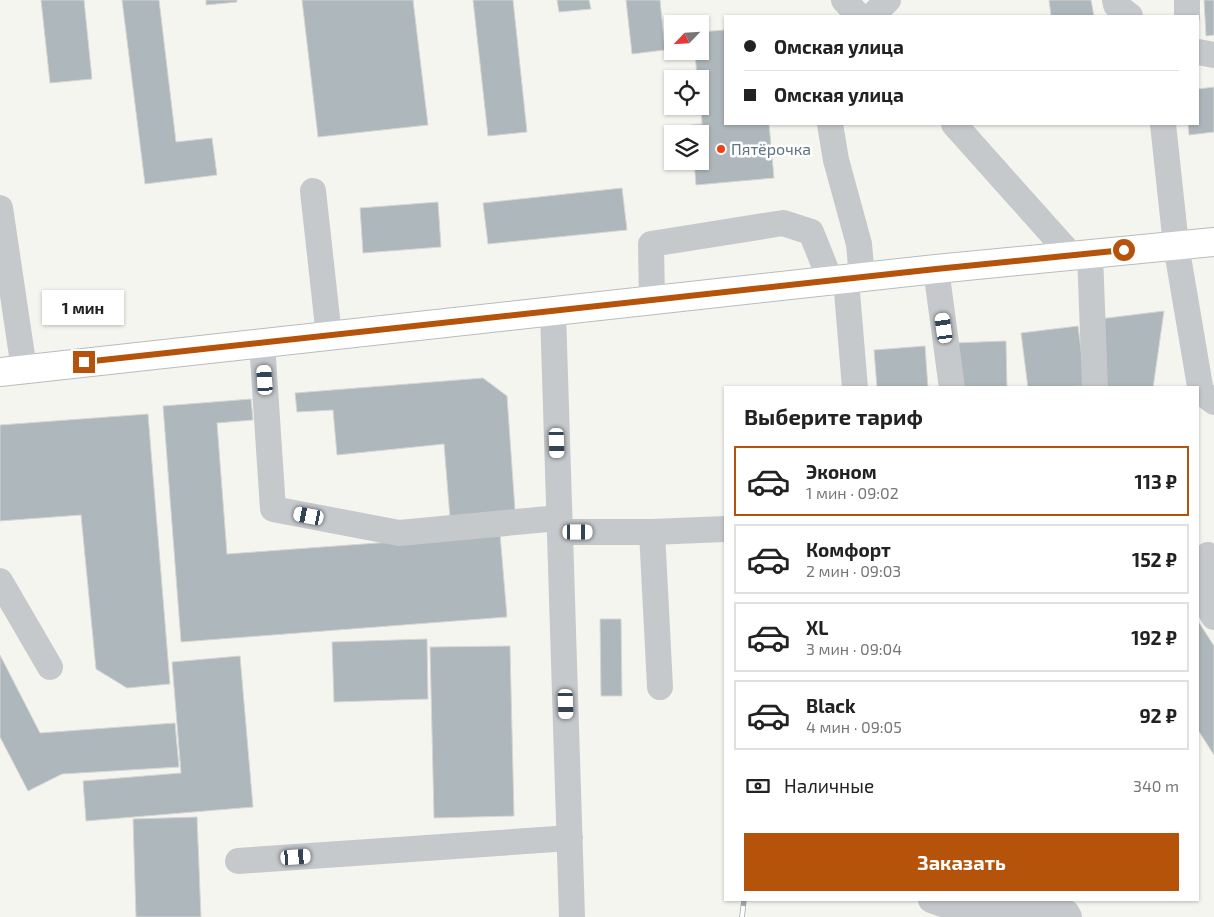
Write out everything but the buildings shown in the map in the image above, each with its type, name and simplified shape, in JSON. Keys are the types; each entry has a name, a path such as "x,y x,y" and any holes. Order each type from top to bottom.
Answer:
{"main road":[{"path":"12,370 936,269 1214,242"}],"street":[{"path":"844,0 858,15"},
{"path":"873,15 888,0"},
{"path":"1115,0 1116,5 1129,15"},
{"path":"1187,0 1188,15"},
{"path":"1199,52 1214,55"},
{"path":"830,125 836,160 859,244 846,280 855,386"},
{"path":"955,125 1080,254 1095,386"},
{"path":"1163,125 1176,245 1201,392 1214,402"},
{"path":"313,191 329,336"},
{"path":"0,208 12,370"},
{"path":"652,301 651,244 783,223 811,232 846,280"},
{"path":"936,269 952,386"},
{"path":"552,312 572,917"},
{"path":"262,343 273,509 399,533 560,525 652,532 724,529"},
{"path":"652,532 660,687"},
{"path":"1206,556 1211,612 1214,617"},
{"path":"0,582 50,667"},
{"path":"238,861 570,838"},
{"path":"934,901 965,912 1067,913 1069,917"}],"railway":[{"path":"742,917 744,901"}],"place":[{"name":"Пятёрочка","path":"721,149"}],"route":[{"path":"84,362 1124,250"}]}
